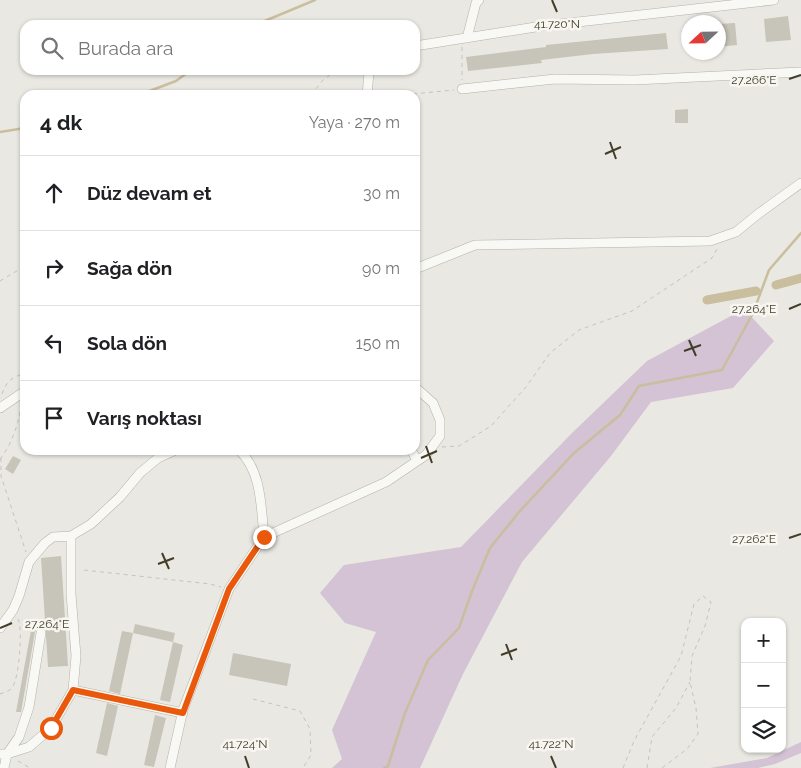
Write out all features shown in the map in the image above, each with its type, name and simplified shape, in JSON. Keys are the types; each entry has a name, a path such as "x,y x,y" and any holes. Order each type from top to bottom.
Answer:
{"street":[{"path":"465,38 479,0"},
{"path":"420,45 542,26 774,0"},
{"path":"462,89 555,79 635,80 801,72"},
{"path":"367,90 369,75"},
{"path":"420,267 475,245 710,241 736,232 801,184"},
{"path":"170,768 183,713 229,589 264,537 386,482 426,454 440,436 440,420 433,403 420,391"},
{"path":"0,408 20,394"},
{"path":"0,628 19,596 29,562 45,543 53,537 70,536 91,524 120,497 140,473 158,458 165,455"},
{"path":"245,455 252,466 257,485 264,537"},
{"path":"414,455 417,460"},
{"path":"3,754 29,747 51,728 73,690 76,656 71,594 70,536"},
{"path":"4,768 3,754 19,737 29,707 41,632"},
{"path":"73,690 183,713"}],"path":[{"path":"420,93 462,89 465,38"},
{"path":"315,90 330,75"},
{"path":"431,448 459,446 491,426 526,387 550,353 579,330 632,311 677,282 712,258 723,237"},
{"path":"0,282 20,269"},
{"path":"3,393 6,384 14,376 20,375"},
{"path":"20,415 5,453 0,459 1,476 29,562"},
{"path":"84,570 210,584 229,589"},
{"path":"628,768 624,767 634,741 681,656 694,604 703,596 712,602 705,626 692,656 690,682 696,708 698,734 687,749 662,768"},
{"path":"0,694 7,692 14,686 19,656 21,624 12,610"},
{"path":"647,768 652,738 676,708 690,682"},
{"path":"253,699 300,711 310,729 311,755 303,768"},
{"path":"3,754 30,768"}],"shaded area":[{"path":"744,309 774,341 733,388 651,402 611,456 522,562 463,674 420,768 332,768 342,759 332,730 376,632 345,623 320,593 344,565 461,547 572,433 647,361"},
{"path":"801,742 801,753 775,764 758,768 710,768 767,758 778,753 786,753 786,749"}],"building":[{"path":"788,16 791,40 766,42 764,19"},
{"path":"735,23 737,45 726,46 726,24"},
{"path":"666,33 668,49 593,54 541,60 542,63 468,71 466,57 546,47 546,45"},
{"path":"688,109 688,123 675,123 675,110"},
{"path":"13,456 21,460 13,474 5,469"},
{"path":"61,556 68,666 48,667 41,558"},
{"path":"135,624 175,633 173,642 133,633"},
{"path":"32,625 39,626 35,632 21,712 16,712"},
{"path":"122,631 133,633 120,694 109,691"},
{"path":"173,642 183,645 170,702 160,700"},
{"path":"233,653 291,664 287,686 229,675"},
{"path":"107,703 118,706 107,756 96,753"},
{"path":"155,715 166,718 154,767 144,765"}],"waterway":[{"path":"267,20 315,0"},
{"path":"152,90 176,81 184,75"},
{"path":"0,132 20,129"},
{"path":"384,768 388,766 405,713 428,660 459,628 490,548 519,512 574,453 620,415 639,386 722,370 753,313 769,270 801,233"},
{"path":"776,285 801,278"},
{"path":"707,300 756,291"}],"route":[{"path":"51,728 73,690 183,713 229,589 264,537"}]}
